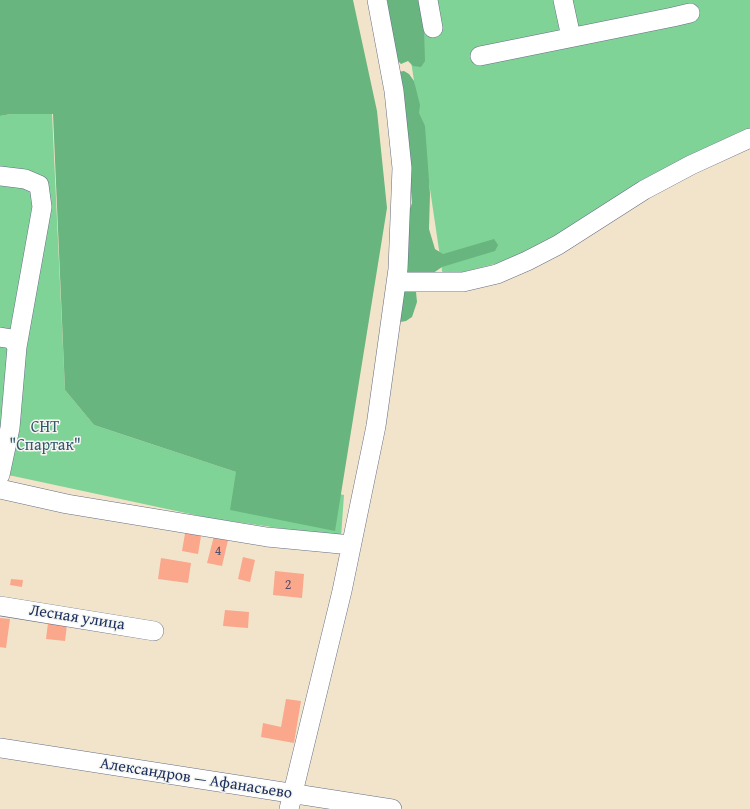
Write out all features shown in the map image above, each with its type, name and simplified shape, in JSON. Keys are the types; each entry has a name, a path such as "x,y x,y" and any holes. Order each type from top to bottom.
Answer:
{"street":[{"path":"291,802 342,591 376,426 398,270 402,168 394,91 377,0"},
{"path":"428,0 433,28"},
{"path":"563,0 571,37"},
{"path":"480,56 690,13"},
{"path":"396,282 463,282 497,274 558,245 644,190 677,172 750,138"},
{"path":"0,176 25,179 39,185 42,207 17,347 10,428 0,475"},
{"path":"0,337 12,339 17,347"},
{"path":"0,489 67,504 259,535 351,545"},
{"name":"Лесная улица","path":"0,606 154,631"},
{"name":"Александров — Афанасьево","path":"0,748 291,802 392,809"}],"green space":[{"path":"0,0 353,0 377,111 387,208 335,531 230,510 236,472 94,425 65,390 53,114 11,114 0,116"},
{"path":"387,0 421,0 425,61 421,67 413,66 408,61 401,64 394,57"},
{"path":"402,0 750,0 750,137 642,185 518,258 443,277"},
{"path":"404,71 409,74 414,81 420,105 419,113 425,126 430,194 429,229 435,249 443,254 494,239 498,245 495,251 442,267 429,276 407,273 407,217 412,203 398,72"},
{"name":"СНТ \"Спартак\"","path":"52,113 65,390 94,425 236,472 344,495 341,537 209,518 13,476 0,475 0,116 11,114"},
{"path":"410,285 416,292 417,302 412,317 406,321 400,322 399,292"}],"building":[{"path":"186,528 202,530 198,554 182,551"},
{"path":"214,536 228,540 222,566 207,563"},
{"path":"243,557 255,560 250,582 238,579"},
{"path":"161,558 191,563 188,583 158,579"},
{"path":"275,571 304,574 302,598 273,595"},
{"path":"11,579 23,580 22,587 10,585"},
{"path":"225,610 249,612 248,628 223,626"},
{"path":"0,618 10,619 6,648 0,647"},
{"path":"48,623 67,625 65,641 46,639"},
{"path":"286,699 301,701 294,743 261,737 263,723 281,727"}]}
